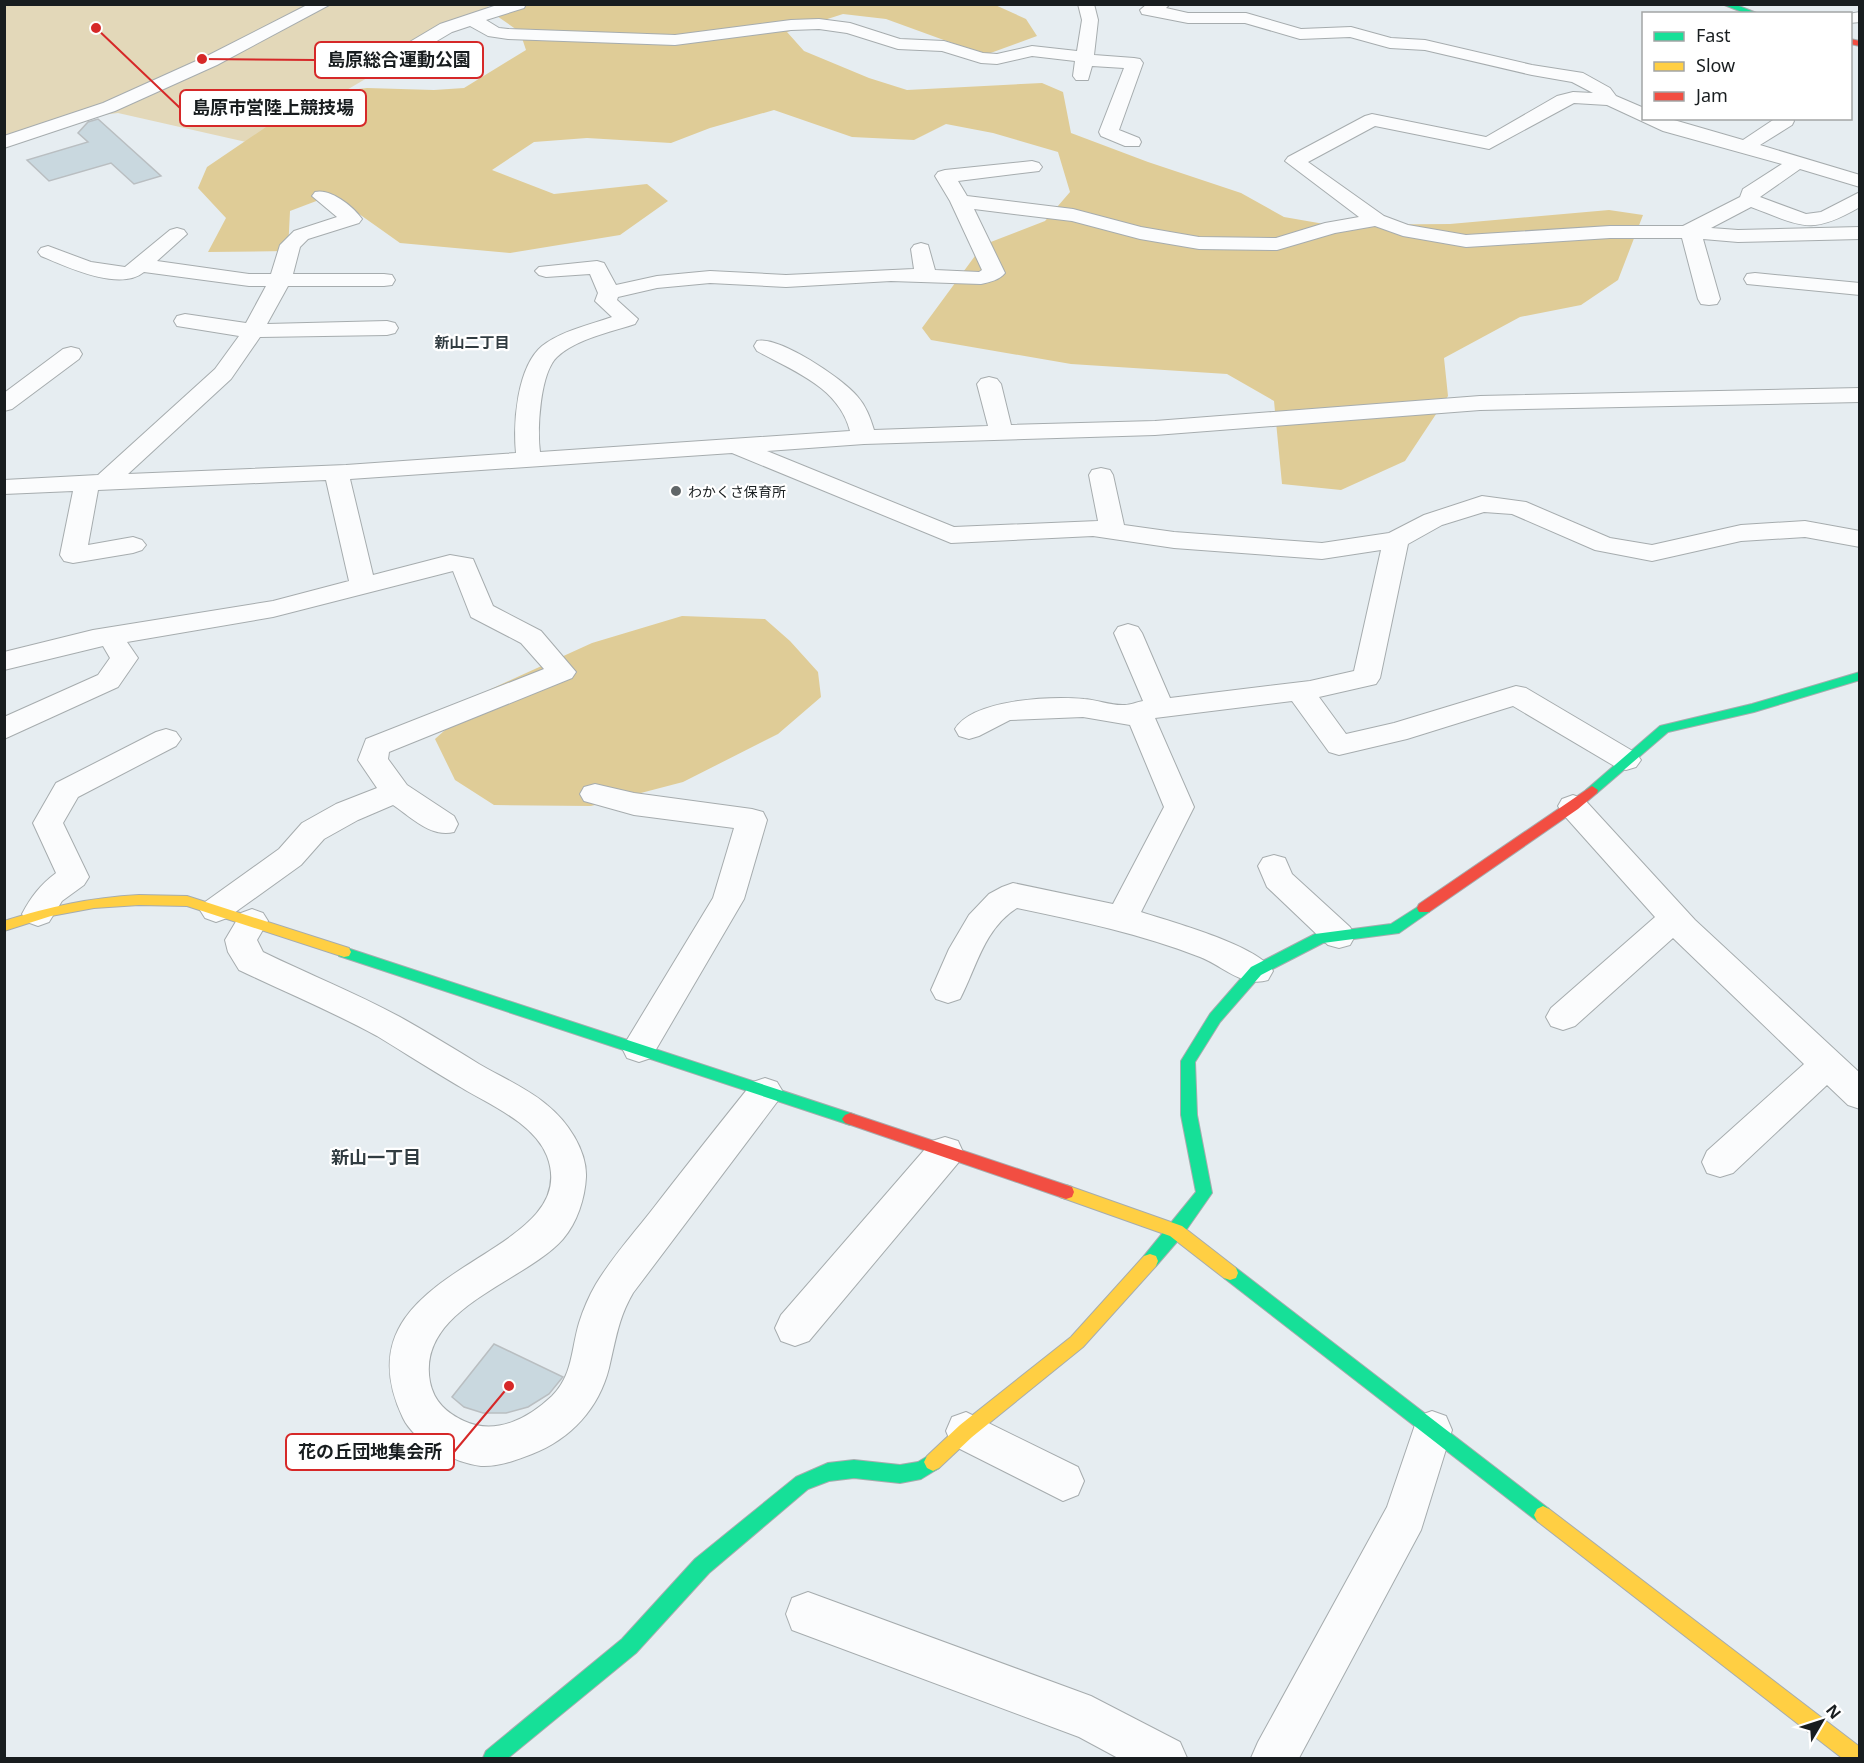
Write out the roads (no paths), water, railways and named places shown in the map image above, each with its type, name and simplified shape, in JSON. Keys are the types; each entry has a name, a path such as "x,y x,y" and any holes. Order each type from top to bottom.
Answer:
{"street":[{"path":"4,142 109,108 211,61 323,4"},
{"path":"387,63 446,28 518,4"},
{"path":"1084,64 1090,20 1086,4"},
{"path":"1162,4 1148,10 1188,18 1246,18 1300,33 1351,32 1390,43 1425,45 1532,70 1577,77 1604,92 1610,100"},
{"path":"1725,4 1750,12"},
{"path":"471,19 494,32 508,34 675,40 791,25 819,24 850,28 898,44 945,46 981,58 997,59 1032,51 1084,64 1134,63 1132,79 1120,100 1118,113 1108,132 1132,142"},
{"path":"1642,114 1610,100 1573,97 1563,100 1489,143 1372,120 1295,161 1377,220 1403,230 1467,241 1610,232 1689,232 1738,236 1860,233"},
{"path":"1655,120 1670,127 1746,146 1860,181"},
{"path":"1746,146 1784,120"},
{"path":"1750,200 1750,193 1798,162"},
{"path":"609,293 657,282 710,277 786,280 825,270 981,278 994,273 960,201 945,176 1032,167"},
{"path":"133,545 73,555 95,484 223,374 252,331 280,281 290,245 294,240 352,219 322,196"},
{"path":"1689,232 1750,200 1804,220 1827,218 1860,198"},
{"path":"960,201 1062,214 1140,233 1199,243 1277,244 1332,227 1377,220"},
{"path":"1689,232 1709,299"},
{"path":"48,252 87,268 129,274 177,234"},
{"path":"921,249 926,276"},
{"path":"140,265 249,280 384,280"},
{"path":"529,459 526,426 542,360 561,345 627,320 606,301 609,293 597,267 546,271"},
{"path":"1755,279 1860,289"},
{"path":"185,321 252,331 387,327"},
{"path":"765,346 819,377 849,401 858,416 864,437"},
{"path":"4,404 71,354"},
{"path":"989,384 1001,431"},
{"path":"4,487 336,472 864,437 1155,428 1480,403 1860,395"},
{"path":"734,446 951,535 1093,528 1174,540 1322,551 1396,540 1433,520 1482,504 1517,507 1604,545 1652,553 1741,533 1804,529 1860,539"},
{"path":"336,472 363,586"},
{"path":"1101,476 1113,531"},
{"path":"969,729 990,717 1007,711 1083,708 1150,713 1299,691 1366,678 1396,540"},
{"path":"4,661 110,636 273,609 450,563 464,565 481,611 531,637 562,672 376,746 373,760 396,792 443,824"},
{"path":"1122,918 1179,807 1128,633"},
{"path":"4,729 108,681 124,658 110,636"},
{"path":"493,1758 629,1646 702,1566 802,1483 828,1472 854,1469 900,1474 921,1470 938,1459 966,1431 1077,1342 1176,1232 1204,1193 1190,1115 1188,1061 1215,1018 1256,971 1320,938 1394,929 1573,806 1664,729 1754,708 1860,676"},
{"path":"1299,691 1339,745 1397,732 1516,695 1626,760"},
{"path":"38,914 51,893 73,877 48,823 67,790 166,739"},
{"path":"216,910 290,857 314,831 347,812 396,792"},
{"path":"596,794 634,804 752,820 728,899 639,1048"},
{"path":"1573,806 1675,918 1826,1065 1860,1095"},
{"path":"1274,866 1278,879 1339,936"},
{"path":"948,990 964,946 1000,902 1013,895 1122,918 1214,949 1256,971"},
{"path":"4,926 38,914 90,903 138,898 187,902 252,921 639,1048 1094,1201 1176,1232 1857,1758"},
{"path":"1563,1017 1675,918"},
{"path":"252,921 241,940 244,952 251,961 387,1026 512,1101 531,1113 550,1130 562,1148 568,1165 568,1182 558,1216 547,1231 446,1301 428,1319 416,1338 409,1362 410,1386 419,1408 434,1427 456,1439 482,1446 532,1434 553,1422 573,1403 585,1383 602,1314 618,1281 765,1092"},
{"path":"1720,1162 1826,1065"},
{"path":"795,1328 945,1152"},
{"path":"1274,1758 1406,1515 1432,1430"},
{"path":"966,1431 1063,1480"},
{"path":"808,1614 1090,1719 1164,1758"}],"place":[{"name":"島原市営陸上競技場","path":"96,28"},
{"name":"島原総合運動公園","path":"202,59"},
{"name":"わかくさ保育所","path":"676,491"},
{"name":"花の丘団地集会所","path":"509,1386"}],"district":[{"name":"新山二丁目","path":"472,342"},
{"name":"新山一丁目","path":"376,1157"}]}
